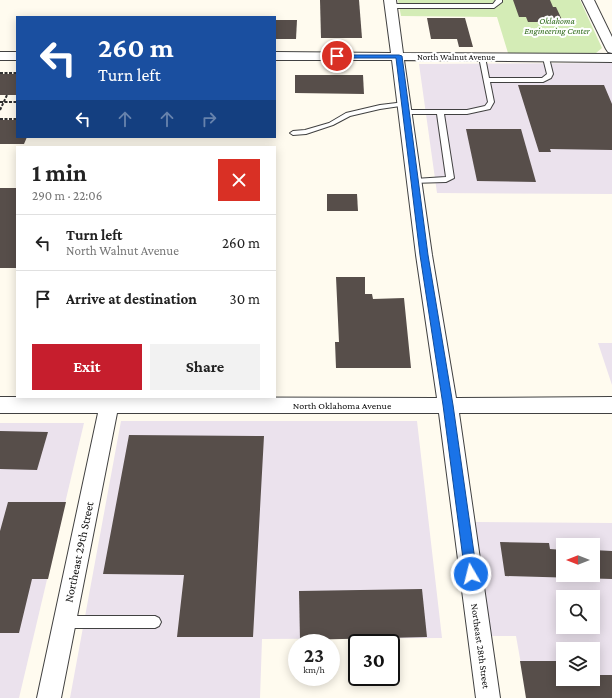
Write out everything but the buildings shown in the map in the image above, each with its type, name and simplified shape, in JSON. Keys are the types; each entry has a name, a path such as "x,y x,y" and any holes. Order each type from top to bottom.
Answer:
{"street":[{"path":"588,0 612,49"},
{"name":"Northeast 28th Street","path":"390,3 399,56 424,255 448,405 488,698"},
{"path":"0,56 16,56"},
{"name":"North Walnut Avenue","path":"276,56 612,58"},
{"name":"North Oklahoma Avenue","path":"0,404 109,406 612,405"},
{"name":"Northeast 29th Street","path":"49,698 109,406"}],"lane":[{"path":"390,3 494,6 499,2 499,0"},
{"path":"293,133 306,132 331,124 348,114 380,107 440,112 476,112 488,108 491,102 482,57"},
{"path":"487,80 543,80 549,77 550,74 546,58"},
{"path":"414,181 446,180 450,178 440,112"},
{"path":"65,622 155,622"}],"path":[{"path":"0,73 16,73"},
{"path":"0,110 7,95"},
{"path":"0,102 16,102"},
{"path":"0,119 16,119"}],"shaded area":[{"path":"612,63 612,194 437,193 419,64"},
{"path":"598,343 612,343 612,385"},
{"path":"121,421 417,421 442,638 400,638 400,634 348,634 348,639 340,639 340,634 288,634 288,639 262,639 260,698 70,698"},
{"path":"0,423 84,423 19,698 0,698"},
{"path":"474,522 612,523 612,698 527,698 516,636 491,636"}],"green space":[{"name":"Oklahoma Engineering Center","path":"398,0 580,0 602,48 596,53 508,53 497,17 401,16"}],"route":[{"path":"337,56 399,56 424,255 448,405 471,574"}]}
